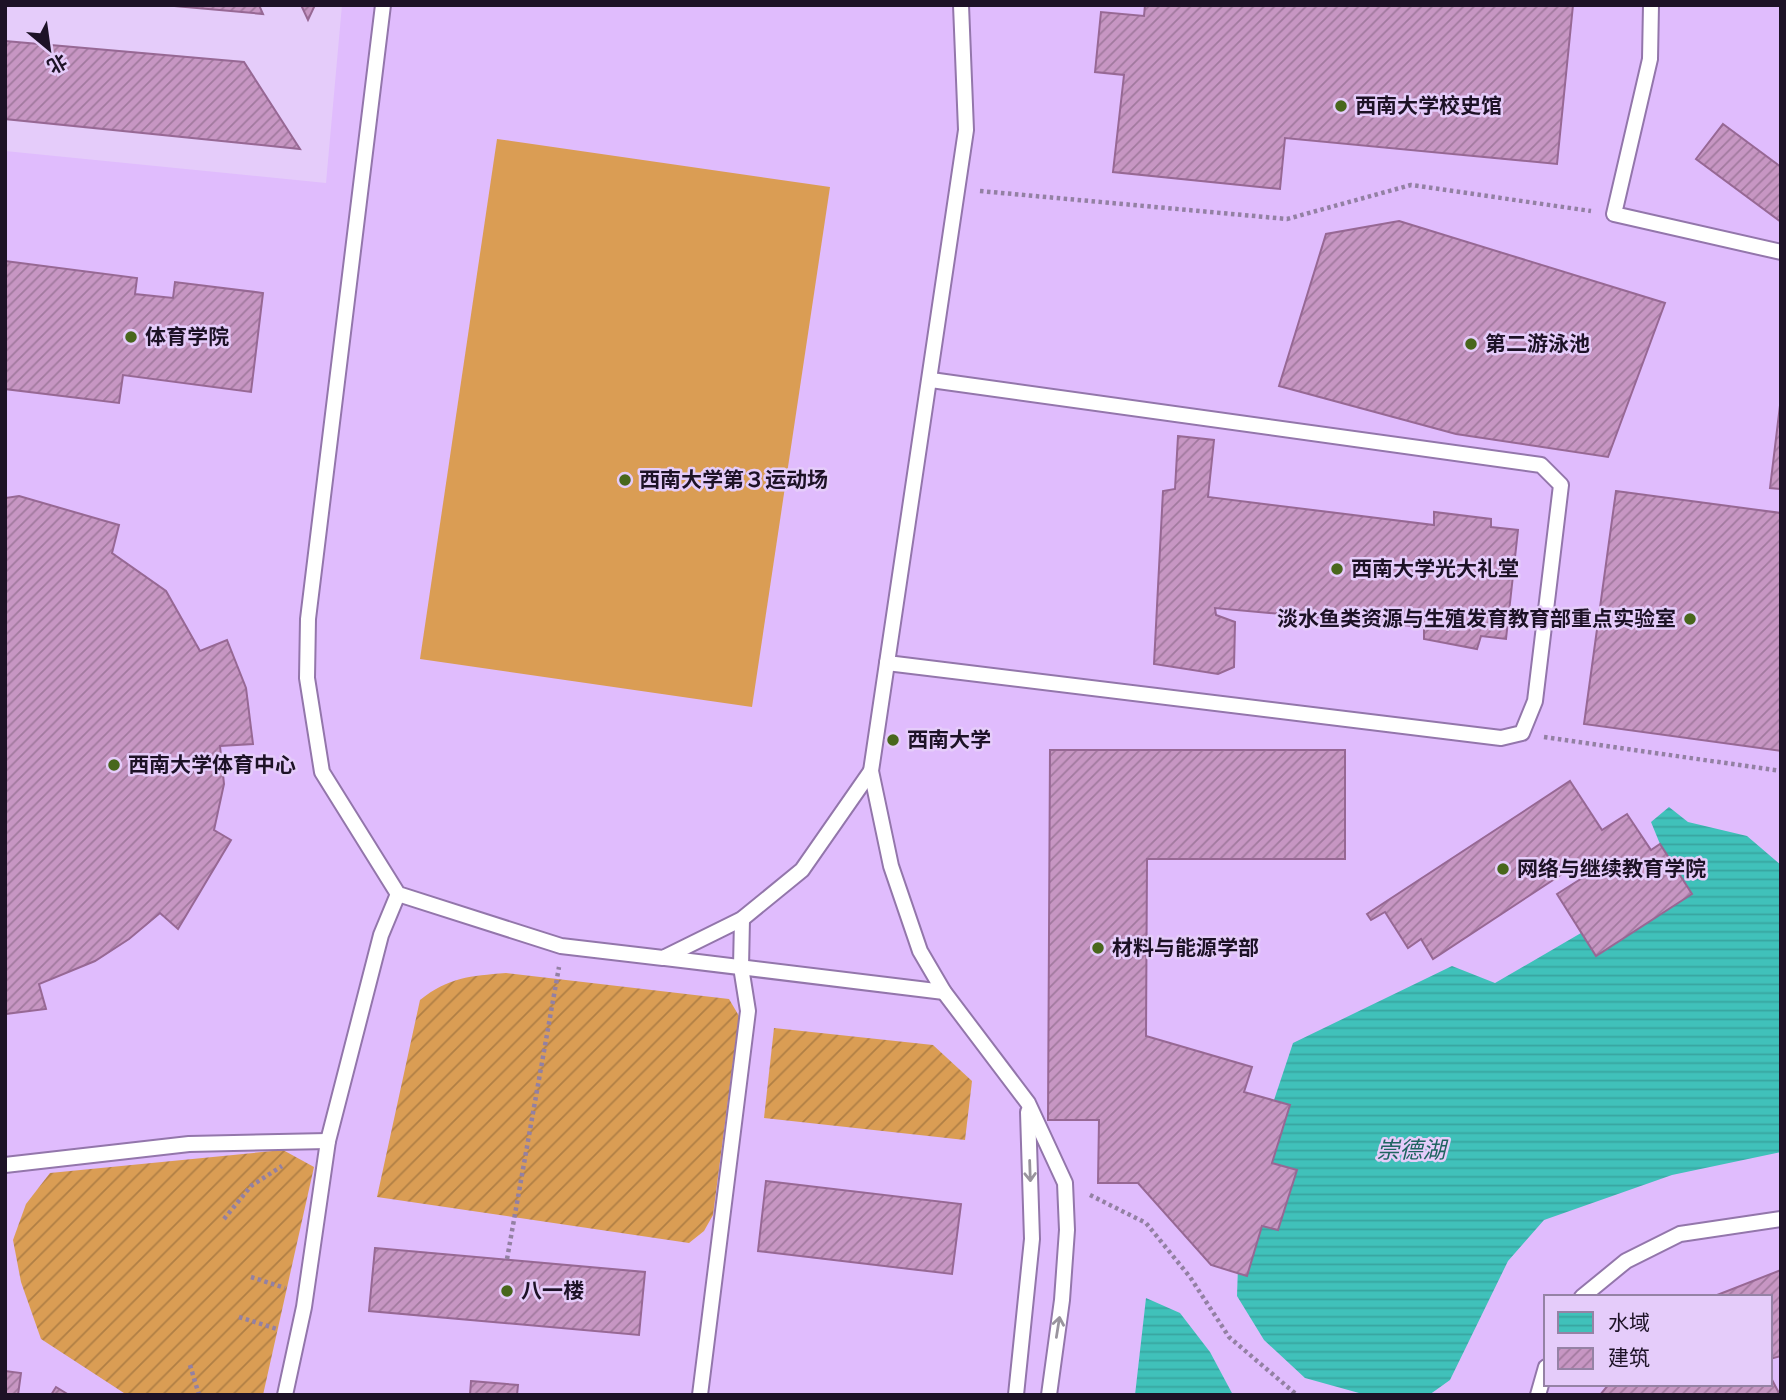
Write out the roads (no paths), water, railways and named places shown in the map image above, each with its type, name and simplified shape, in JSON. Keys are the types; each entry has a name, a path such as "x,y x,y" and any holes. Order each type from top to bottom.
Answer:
{"lane":[{"path":"383,5 308,619 307,678 322,772 398,894 561,946 944,992"},
{"path":"961,5 966,130 871,771 891,866 920,951 944,992 1028,1103 1065,1183 1067,1230 1062,1300 1049,1395"},
{"path":"1651,5 1650,59 1614,214 1781,252"},
{"path":"887,663 1501,738 1522,733 1535,701 1561,485 1541,465 931,380"},
{"path":"663,958 742,919 802,870 871,771"},
{"path":"285,1395 306,1294 328,1140 381,935 398,894"},
{"path":"699,1395 748,1011 741,967 742,919"},
{"path":"1016,1395 1032,1239 1028,1103"},
{"path":"5,1165 189,1144 328,1140"},
{"path":"1584,1295 1626,1261 1681,1234 1781,1219"},
{"path":"1538,1395 1544,1374"}],"water":[{"name":"崇德湖","path":"1669,807 1688,822 1747,836 1781,865 1781,1152 1672,1175 1544,1220 1508,1261 1450,1380 1429,1395 1359,1393 1305,1378 1264,1340 1237,1296 1239,1237 1255,1157 1293,1043 1452,966 1495,983 1581,933 1597,956 1692,894 1660,844 1651,822"},
{"path":"1146,1298 1180,1313 1210,1352 1233,1395 1135,1395"}],"place":[{"name":"西南大学校史馆","path":"1341,106"},
{"name":"体育学院","path":"131,337"},
{"name":"第二游泳池","path":"1471,344"},
{"name":"西南大学第３运动场","path":"625,480"},
{"name":"西南大学光大礼堂","path":"1337,569"},
{"name":"淡水鱼类资源与生殖发育教育部重点实验室","path":"1690,619"},
{"name":"西南大学","path":"893,740"},
{"name":"西南大学体育中心","path":"114,765"},
{"name":"网络与继续教育学院","path":"1503,869"},
{"name":"材料与能源学部","path":"1098,948"},
{"name":"八一楼","path":"507,1291"}]}
